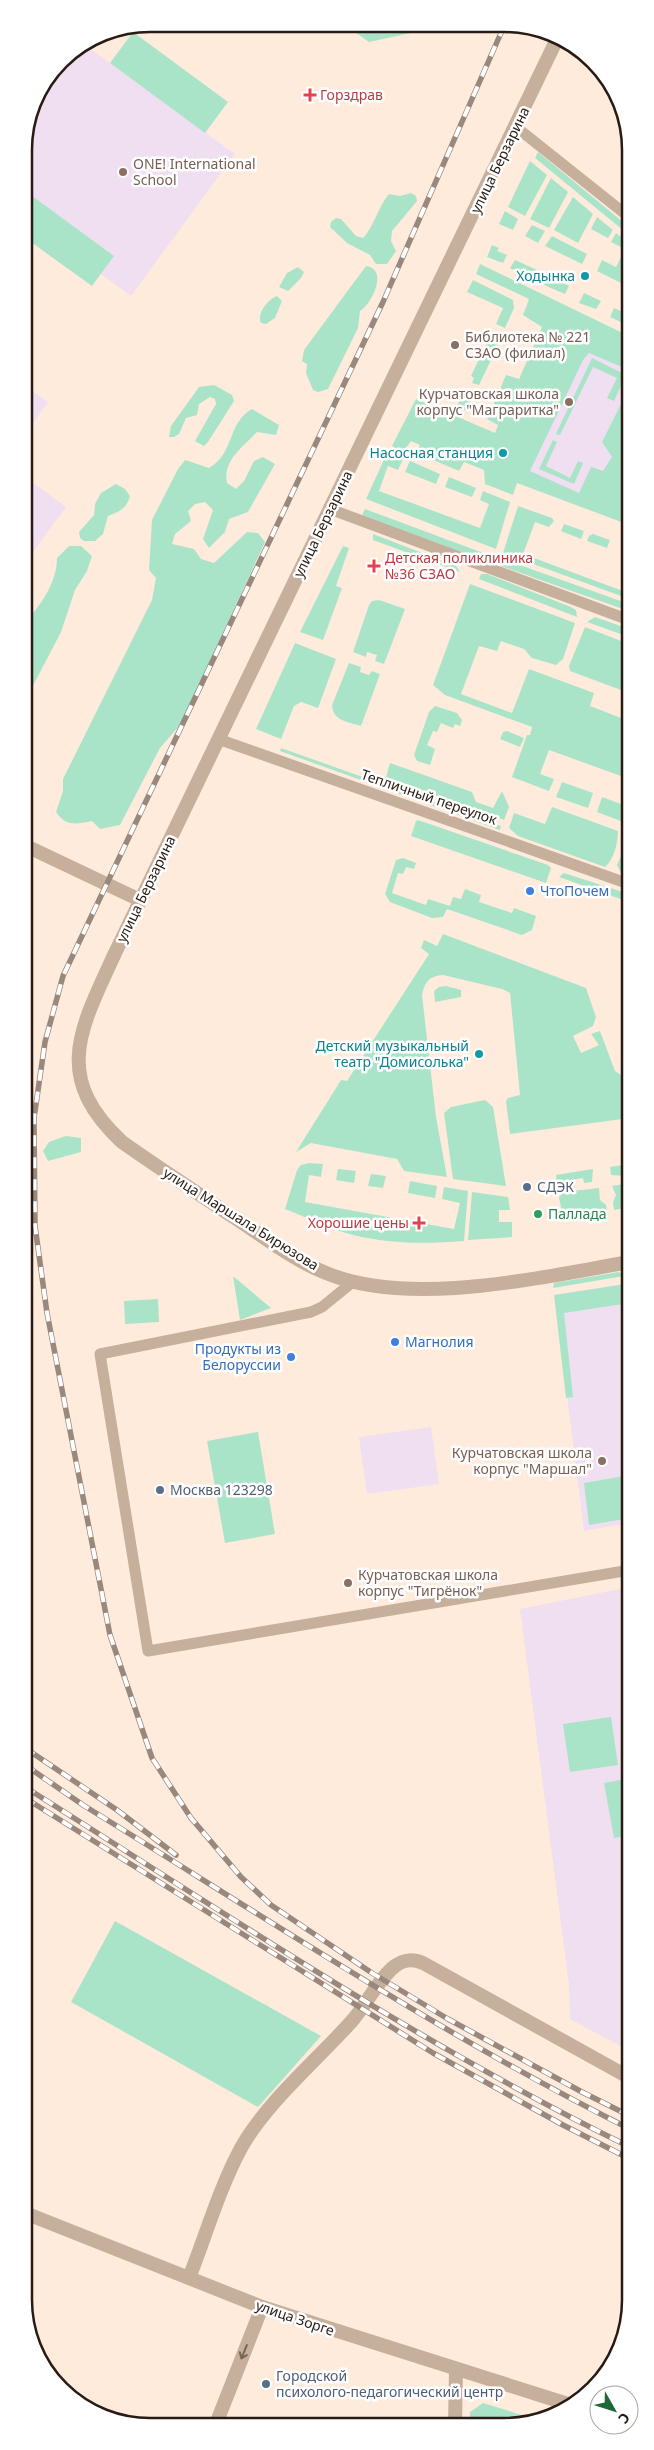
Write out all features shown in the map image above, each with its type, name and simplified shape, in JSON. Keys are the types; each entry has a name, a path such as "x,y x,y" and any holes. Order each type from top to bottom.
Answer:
{"street":[{"name":"улица Берзарина","path":"88,1011 555,45"},
{"path":"516,127 622,211"},
{"path":"330,509 622,618"},
{"name":"Тепличный переулок","path":"218,739 622,881"},
{"path":"33,849 140,900"},
{"name":"улица Маршала Бирюзова","path":"88,1011 80,1042 78,1073 86,1100 102,1123 122,1142 153,1164 295,1257 326,1273 385,1287 434,1289 534,1278 621,1263"},
{"path":"354,1281 322,1307 310,1312 100,1354 148,1651 621,1571"},
{"path":"189,2278 228,2176 249,2136 294,2083 352,2021 394,1967 406,1960 424,1963 621,2073"},
{"name":"улица Зорге","path":"32,2216 262,2307 561,2402"},
{"path":"218,2418 262,2307"},
{"path":"455,2418 456,2370"}],"shaded area":[{"name":"ONE! International School","path":"90,49 235,154 131,296 101,274 114,256 33,197 33,143 41,105 52,85 67,67"},
{"name":"Курчатовская школа корпус \"Маграритка\"","path":"542,327 622,360 622,517 505,466"},
{"path":"33,391 48,402 33,423"},
{"path":"33,483 66,507 33,552"},
{"name":"Курчатовская школа корпус \"Маршал\"","path":"621,1297 621,1525 584,1531 556,1307"},
{"path":"431,1427 439,1484 367,1494 359,1437"},
{"path":"621,1589 621,2046 570,2019 569,1985 520,1609"}],"green space":[{"path":"355,32 412,32 411,33 369,42"},
{"path":"131,34 136,34 228,102 205,133 110,63"},
{"path":"538,152 622,221 622,229 535,158"},
{"path":"530,161 547,175 525,216 508,207"},
{"path":"551,178 568,192 549,228 530,219"},
{"path":"411,193 416,196 417,201 392,231 391,241 396,251 387,264 376,264 370,255 347,243 330,227 331,222 336,218 341,219 356,236 363,238 389,194 400,196"},
{"path":"33,197 114,256 92,286 33,243"},
{"path":"573,197 593,214 578,243 554,230"},
{"path":"505,211 518,219 513,230 499,224"},
{"path":"597,217 613,230 608,238 591,229"},
{"path":"532,225 545,231 538,243 525,236"},
{"path":"616,233 622,238 622,247 611,242"},
{"path":"552,236 587,254 582,264 545,246"},
{"path":"492,245 499,248 497,251 507,255 503,263 487,257"},
{"path":"622,255 622,283 597,271 602,260 616,267"},
{"path":"515,260 537,270 532,278 510,268"},
{"path":"480,264 622,333 622,367 589,353 583,360 530,471 579,493 591,467 603,471 612,457 602,442 622,402 622,522 517,483 513,495 485,484 484,470 464,462 459,471 417,453 420,445 411,441 406,448 399,450 392,446 416,399 495,433 498,425 487,419 506,375 519,379 542,327 523,315 529,299 476,274"},
{"path":"366,266 373,269 376,273 376,287 365,307 360,311 358,328 328,389 318,392 313,390 306,373 307,364 302,361 304,350"},
{"path":"298,267 304,272 301,278 288,291 279,287 287,273"},
{"path":"548,276 569,286 565,294 544,285"},
{"path":"473,280 513,300 514,308 505,328 496,324 503,308 467,292"},
{"path":"584,293 601,301 596,309 579,303"},
{"path":"277,296 282,301 275,318 266,324 261,323 261,311 270,300"},
{"path":"614,308 622,312 622,323 610,317"},
{"path":"495,334 502,337 479,385 472,383 474,378 471,376 490,336 493,338"},
{"path":"592,358 622,373 622,384 614,401 607,398 617,378 593,367 560,435 556,434"},
{"path":"214,385 232,395 234,401 208,442 204,446 195,441 216,404 215,399 210,397 199,404 197,415 186,418 179,434 169,437 171,426 199,387"},
{"path":"465,389 475,394 466,411 457,406"},
{"path":"252,409 279,425 276,435 257,432 235,455 228,468 227,483 236,489 244,481 254,461 263,457 275,464 248,512 229,519 225,532 209,548 203,539 213,510 205,502 195,504 188,511 191,521 175,534 172,544 194,549 201,559 214,563 247,532 258,533 265,542 180,725 160,748 120,825 100,829 92,821 68,822 56,812 63,791 63,779 152,600 156,578 149,570 152,520 178,469 185,460 209,468 217,462 223,454 238,422"},
{"path":"553,440 557,442 546,466 570,478 578,461 583,463 574,484 539,469"},
{"path":"387,453 403,459 398,470 388,466 379,491 480,528 489,504 480,500 483,491 510,502 496,549 366,499"},
{"path":"410,461 440,474 436,484 405,472"},
{"path":"449,477 476,488 472,497 445,487"},
{"path":"116,484 125,489 130,496 127,504 119,511 108,516 103,534 95,541 84,541 80,538 79,532 94,515 95,504 101,493"},
{"path":"518,506 552,518 554,521 549,527 535,522 523,554 622,591 622,594 621,596 503,553"},
{"path":"365,509 494,557 489,561 482,560 368,518 362,515"},
{"path":"564,524 584,531 581,539 561,531"},
{"path":"373,534 456,566 460,572 373,540"},
{"path":"593,534 610,540 607,548 587,541 589,536"},
{"path":"69,546 81,546 92,556 87,571 75,590 61,632 33,686 33,614 51,585 57,558"},
{"path":"343,546 349,548 336,586 342,588 323,640 300,632"},
{"path":"500,558 622,601 622,608 620,608 501,566"},
{"path":"481,574 487,574 571,607 576,610 577,617 479,579"},
{"path":"470,584 575,623 563,659 556,665 532,658 524,649 501,641 497,651 479,646 461,694 512,713 529,669 594,693 590,706 622,718 622,776 549,750 540,774 554,779 549,791 512,777 527,735 530,735 532,727 445,695 433,685"},
{"path":"379,600 405,609 384,664 375,661 377,655 367,652 366,657 353,652 369,605 372,601"},
{"path":"595,617 622,626 622,634 587,622"},
{"path":"585,627 622,641 622,690 570,671 569,666"},
{"path":"295,643 336,659 318,708 301,702 294,706 281,739 256,729"},
{"path":"349,663 361,667 360,672 369,675 372,671 380,674 361,726 338,718 332,705"},
{"path":"435,706 457,713 462,720 460,726 455,724 453,728 441,723 437,732 433,731 427,745 435,749 430,765 417,761 414,755 429,712"},
{"path":"507,731 524,738 520,747 500,739 503,732"},
{"path":"281,748 501,826 500,830 280,751"},
{"path":"390,763 472,792 476,802 493,808 502,791 509,807 504,820 386,777"},
{"path":"562,782 593,793 588,808 556,797"},
{"path":"602,797 622,804 622,821 597,812"},
{"path":"552,807 618,831 615,851 605,867 518,836 509,828 514,813 545,824"},
{"path":"418,820 548,865 551,868 546,883 411,836"},
{"path":"622,854 622,873 617,865"},
{"path":"403,858 416,863 414,869 406,867 403,874 398,873 392,893 426,905 428,899 450,906 453,897 461,899 465,889 481,895 479,902 512,913 514,908 536,916 532,930 522,935 447,909 443,917 432,918 390,902 385,894 396,860"},
{"path":"564,873 622,892 622,899 559,877"},
{"path":"443,934 586,988 596,1017 593,1026 573,1036 581,1053 599,1045 591,1034 600,1031 615,1071 622,1075 622,1119 510,1134 506,1101 508,1098 520,1095 510,993 502,989 443,975 428,980 422,995 436,1117 447,1177 404,1171 397,1159 311,1143 296,1152 341,1080 347,1081 429,954 421,948 424,940 437,946"},
{"path":"446,986 461,990 461,997 435,1002 434,991 439,987"},
{"path":"485,1100 493,1107 506,1186 453,1179 444,1113 451,1107"},
{"path":"66,1136 81,1138 81,1152 48,1161 43,1151 49,1142"},
{"path":"309,1163 323,1164 321,1177 309,1175 305,1202 454,1229 460,1203 442,1199 444,1187 468,1191 464,1241 408,1243 367,1238 336,1230 285,1209 297,1170 301,1165"},
{"path":"622,1165 622,1176 611,1175 610,1167"},
{"path":"338,1169 356,1171 354,1183 336,1180"},
{"path":"593,1169 592,1182 584,1183 583,1178 572,1180 573,1184 557,1186 556,1175"},
{"path":"371,1174 386,1176 383,1188 368,1186"},
{"path":"410,1181 437,1186 435,1198 408,1193"},
{"path":"622,1184 622,1209 614,1210 613,1202 616,1195 612,1186"},
{"path":"599,1188 600,1200 606,1205 607,1211 563,1218 559,1197 564,1192"},
{"path":"472,1192 508,1197 510,1210 499,1210 499,1222 512,1222 512,1237 468,1240"},
{"path":"619,1272 621,1274 621,1276 553,1288 554,1283"},
{"path":"233,1276 271,1308 240,1320"},
{"path":"621,1285 621,1304 564,1313 573,1397 566,1398 554,1295"},
{"path":"158,1299 159,1322 125,1324 124,1301"},
{"path":"258,1432 275,1534 225,1543 207,1441"},
{"path":"621,1476 621,1519 589,1525 584,1483"},
{"path":"611,1717 618,1765 570,1772 563,1724"},
{"path":"621,1780 621,1837 614,1838 604,1783"},
{"path":"115,1921 321,2036 258,2107 71,2002"},
{"path":"483,2403 523,2415 504,2418 470,2418 470,2412"}],"railway":[{"path":"501,32 383,302 63,976 45,1042 34,1118 35,1226 47,1313 110,1635 152,1758 191,1818 241,1877 271,1905 372,1973 448,2019 621,2112"},
{"path":"32,1753 117,1810 176,1855"},
{"path":"32,1770 83,1805 421,2014 490,2054 621,2124"},
{"path":"32,1792 248,1929 398,2021 474,2065 621,2142"},
{"path":"32,1803 433,2053 563,2125 621,2154"}],"place":[{"name":"Горздрав","path":"310,95"},
{"name":"ONE! International School","path":"123,172"},
{"name":"Ходынка","path":"585,276"},
{"name":"Библиотека № 221 СЗАО (филиал)","path":"455,345"},
{"name":"Курчатовская школа корпус \"Маграритка\"","path":"569,402"},
{"name":"Насосная станция","path":"503,453"},
{"name":"Детская поликлиника №36 СЗАО","path":"374,566"},
{"name":"ЧтоПочем","path":"530,891"},
{"name":"Детский музыкальный театр \"Домисолька\"","path":"479,1054"},
{"name":"СДЭК","path":"527,1187"},
{"name":"Паллада","path":"538,1214"},
{"name":"Хорошие цены","path":"419,1223"},
{"name":"Магнолия","path":"395,1342"},
{"name":"Продукты из Белоруссии","path":"291,1357"},
{"name":"Курчатовская школа корпус \"Маршал\"","path":"602,1461"},
{"name":"Москва 123298","path":"160,1490"},
{"name":"Курчатовская школа корпус \"Тигрёнок\"","path":"348,1583"},
{"name":"Городской психолого-педагогический центр","path":"266,2384"}]}
